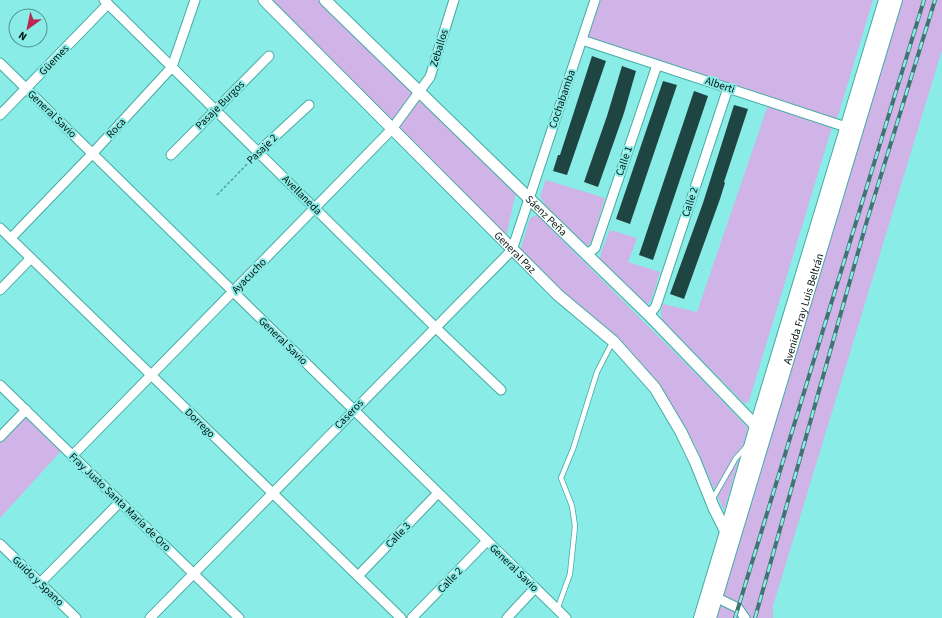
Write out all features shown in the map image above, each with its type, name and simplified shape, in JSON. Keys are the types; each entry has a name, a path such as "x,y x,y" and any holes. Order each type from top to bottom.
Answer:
{"main road":[{"name":"Avenida Fray Luis Beltrán","path":"852,128 885,0"},
{"name":"Avenida Fray Luis Beltrán","path":"700,618 712,595 852,128 896,0"},
{"name":"Avenida Fray Luis Beltrán","path":"710,618 712,595 726,532 752,440 761,429"}],"street":[{"name":"Roca","path":"11,238 92,154 172,67 195,0"},
{"name":"General Paz","path":"264,0 558,295 613,341 655,388 681,432 726,532"},
{"name":"Sáenz Peña","path":"325,0 649,315 761,429"},
{"name":"Zeballos","path":"418,92 430,77 454,0"},
{"name":"Cochabamba","path":"528,198 595,0"},
{"name":"Avellaneda","path":"106,2 435,327 501,390"},
{"name":"Güemes","path":"0,116 106,2"},
{"name":"Alberti","path":"582,40 852,128"},
{"name":"Pasaje Burgos","path":"171,155 269,56"},
{"name":"General Savio","path":"0,63 566,618"},
{"name":"Calle 1","path":"587,254 595,248 657,65"},
{"name":"Calle 2","path":"649,315 656,306 728,88"},
{"name":"Ayacucho","path":"72,456 152,376 392,129 418,92"},
{"name":"Pasaje 2","path":"258,152 309,104"},
{"name":"Caseros","path":"150,618 512,250 528,198"},
{"name":"Dorrego","path":"0,228 358,576 395,616"},
{"path":"0,290 31,258"},
{"name":"Fray Justo Santa María de Oro","path":"0,385 239,618"},
{"path":"0,437 26,410"},
{"name":"Calle 3","path":"358,576 438,493"},
{"path":"40,583 120,502"},
{"name":"Calle 2","path":"412,618 487,541"},
{"name":"Guido y Spano","path":"0,544 76,618"},
{"path":"507,618 535,588"},
{"path":"712,595 738,608 746,618"}],"lane":[{"path":"557,610 570,574 575,526 572,506 561,478 573,449 597,372 613,341"},
{"path":"711,500 736,458 752,440"}],"path":[{"name":"Pasaje 2","path":"217,194 258,152"}],"shaded area":[{"path":"271,0 318,0 516,192 506,237"},
{"path":"601,0 873,0 837,119 587,37"},
{"path":"896,0 942,0 942,50 773,606 773,618 710,618"},
{"path":"768,105 832,127 749,401 745,404 662,320 661,312 663,304 697,312"},
{"path":"546,180 605,198 592,242 587,246 546,206 540,196"},
{"path":"537,215 748,428 724,511 693,441 659,386 632,354 556,287 520,251 530,218"},
{"path":"610,230 637,238 628,262 660,272 651,301 647,304 644,303 600,259 601,252"},
{"path":"25,414 62,450 0,518 0,441"}],"building":[{"path":"592,56 606,61 567,175 553,171 558,155 560,155"},
{"path":"622,66 636,71 624,113 598,187 584,182 607,116"},
{"path":"663,81 677,85 630,224 616,219"},
{"path":"694,91 708,96 653,260 639,255"},
{"path":"734,105 748,109 724,182 725,183 720,199 684,299 670,294 703,203"}],"railway":[{"path":"735,618 924,0"},
{"path":"755,618 866,224 935,0"}]}
